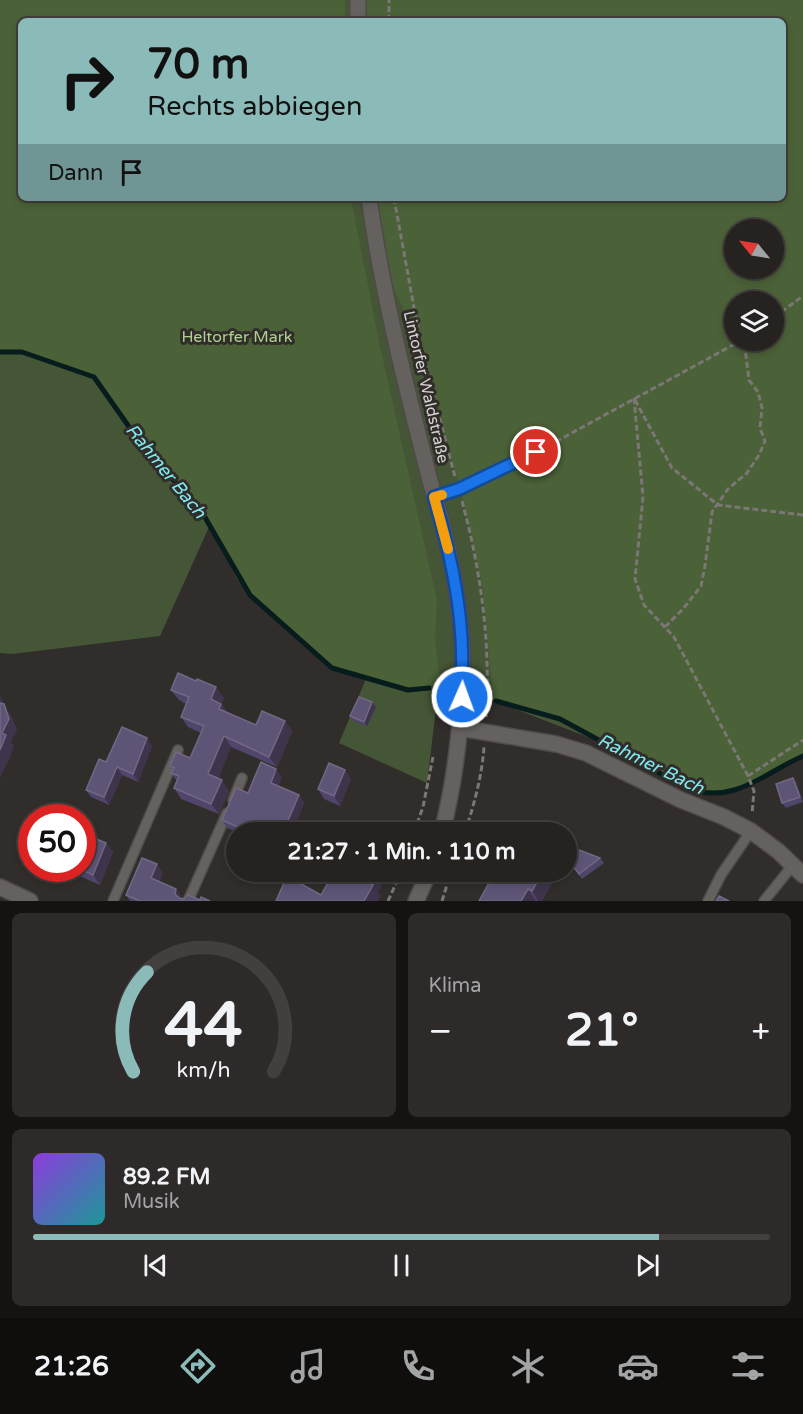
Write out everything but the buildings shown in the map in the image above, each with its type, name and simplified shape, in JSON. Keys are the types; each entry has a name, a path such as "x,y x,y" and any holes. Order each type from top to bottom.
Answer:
{"main road":[{"path":"358,0 358,18"},
{"name":"Lintorfer Waldstraße","path":"369,201 394,337 452,566 461,631 463,661 457,763 444,822"},
{"path":"460,728 556,744 586,753 681,800 724,817 751,831 778,851 798,870"},
{"path":"416,901 425,882"},
{"path":"0,887 30,901"}],"lane":[{"path":"434,497 459,489 536,452"},
{"path":"113,901 178,750"},
{"path":"188,901 242,778"},
{"path":"708,901 721,875 751,831"},
{"path":"764,901 798,870"}],"path":[{"path":"389,0 389,18"},
{"path":"784,310 803,296"},
{"path":"536,452 724,350"},
{"path":"665,627 701,586 712,512 728,489 747,473 765,441 760,428 762,408 758,392 749,380 745,351"},
{"path":"634,398 672,468 718,505 803,515"},
{"path":"634,398 643,497 635,579 645,605 674,637 754,791 751,831"},
{"path":"747,776 803,740"},
{"path":"418,822 433,758"},
{"path":"388,901 397,882"},
{"path":"442,901 448,882"}],"green space":[{"path":"0,0 803,0 803,744 705,791 598,741 487,698 438,692 427,783 339,743 366,679 398,688 327,658 237,579 205,508 161,467 198,508 209,527 160,636 12,654 0,653","holes":["98,385 120,400 133,435"]},
{"name":"Heltorfer Mark","path":"0,0 345,0 345,18 18,18 18,201 352,201 379,342 437,600 435,639 440,683 409,689 332,667 251,594 200,506 146,450 94,376 21,350 0,350"},
{"path":"365,0 803,0 803,755 749,783 721,791 706,791 691,788 560,718 493,698 483,588 472,536 423,346 389,280 376,201 786,201 786,18 365,18"}],"waterway":[{"name":"Rahmer Bach","path":"0,352 22,352 94,377 146,451 199,507 250,595 332,668 408,690 429,688"},
{"name":"Rahmer Bach","path":"496,701 560,719 691,790 707,793 722,793 750,784 803,756"}],"slow traffic":[{"path":"442,495 434,497 448,549"}],"route":[{"path":"462,697 463,661 457,596 452,566 434,497 459,489 536,452"}]}
